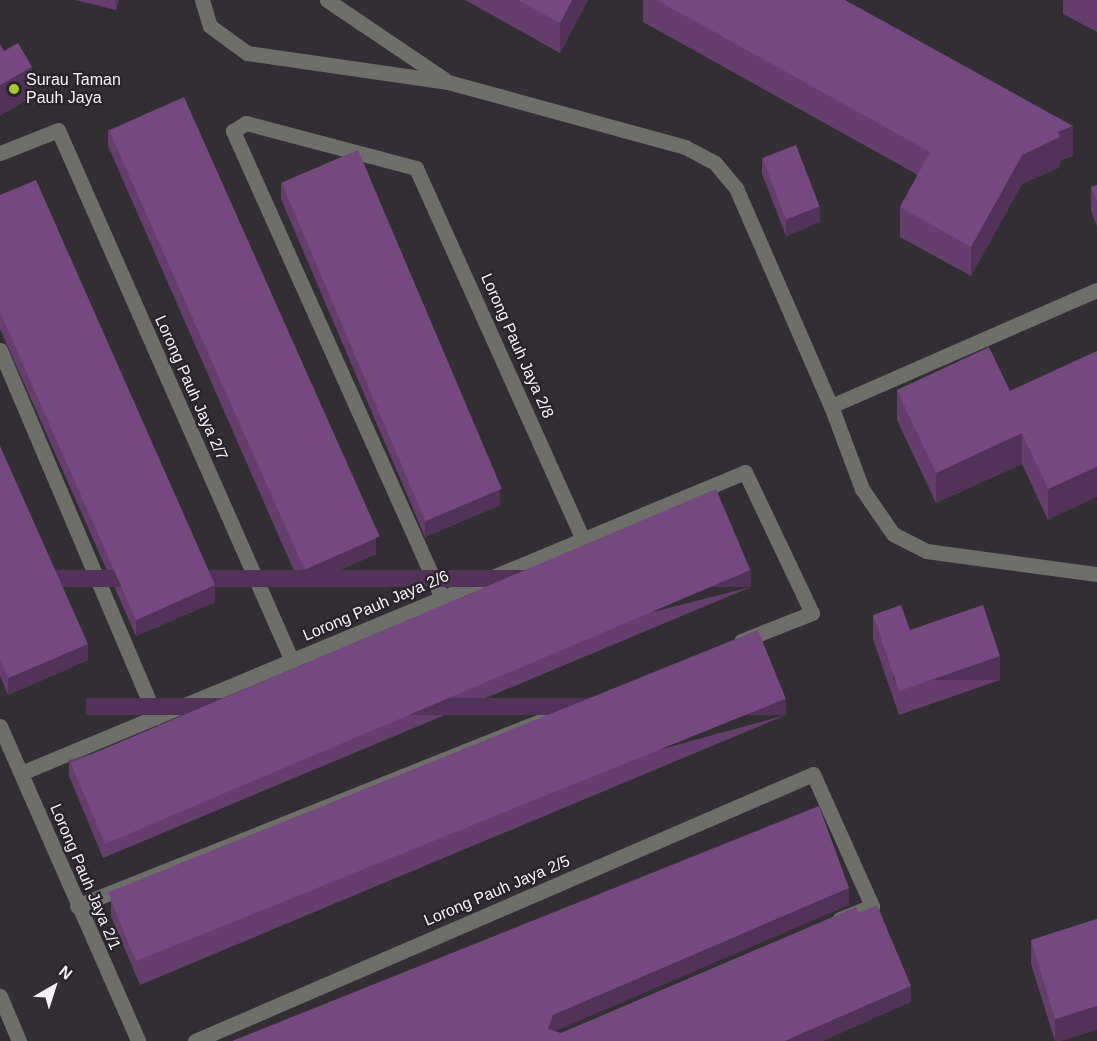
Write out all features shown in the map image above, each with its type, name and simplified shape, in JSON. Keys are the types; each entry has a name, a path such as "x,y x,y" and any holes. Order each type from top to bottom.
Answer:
{"street":[{"path":"202,0 210,26 247,53 448,82 686,147 715,163 736,188 831,406 862,489 893,534 926,551 1097,574"},
{"path":"327,0 448,82"},
{"name":"Lorong Pauh Jaya 2/8","path":"442,598 233,131 246,123 416,168 583,539"},
{"name":"Lorong Pauh Jaya 2/7","path":"0,153 58,130 292,661"},
{"path":"831,406 1097,290"},
{"path":"0,350 156,717"},
{"name":"Lorong Pauh Jaya 2/6","path":"21,773 745,472 812,613 724,648"},
{"path":"77,906 560,713"},
{"name":"Lorong Pauh Jaya 2/1","path":"0,726 138,1041"},
{"name":"Lorong Pauh Jaya 2/5","path":"195,1041 813,774 872,906 828,924"},
{"path":"2,1005 19,1041"}],"building":[{"path":"518,0 572,0 560,23"},
{"path":"657,0 845,0 1073,126 1058,132 1060,137 1022,155 971,247 900,207 930,152"},
{"path":"18,43 32,67 0,85 0,44 4,51"},
{"path":"184,97 380,536 305,570 109,130"},
{"path":"796,145 820,207 786,220 762,158"},
{"path":"358,150 502,489 425,521 282,182"},
{"path":"36,180 215,585 136,620 0,312 0,195"},
{"path":"1097,185 1097,202 1091,187"},
{"path":"989,347 1010,391 1097,351 1097,467 1048,489 1022,433 936,473 897,390"},
{"path":"0,446 88,644 8,678 0,659"},
{"path":"716,489 750,570 105,844 71,763"},
{"path":"901,605 910,630 983,605 1000,656 899,691 873,615"},
{"path":"758,630 786,699 136,961 108,893"},
{"path":"819,806 849,888 553,1015 548,1029 561,1033 856,907 858,913 877,905 911,986 785,1041 232,1041"},
{"path":"1097,919 1097,1006 1055,1019 1031,940"}],"place":[{"name":"Surau Taman Pauh Jaya","path":"14,89"}]}
